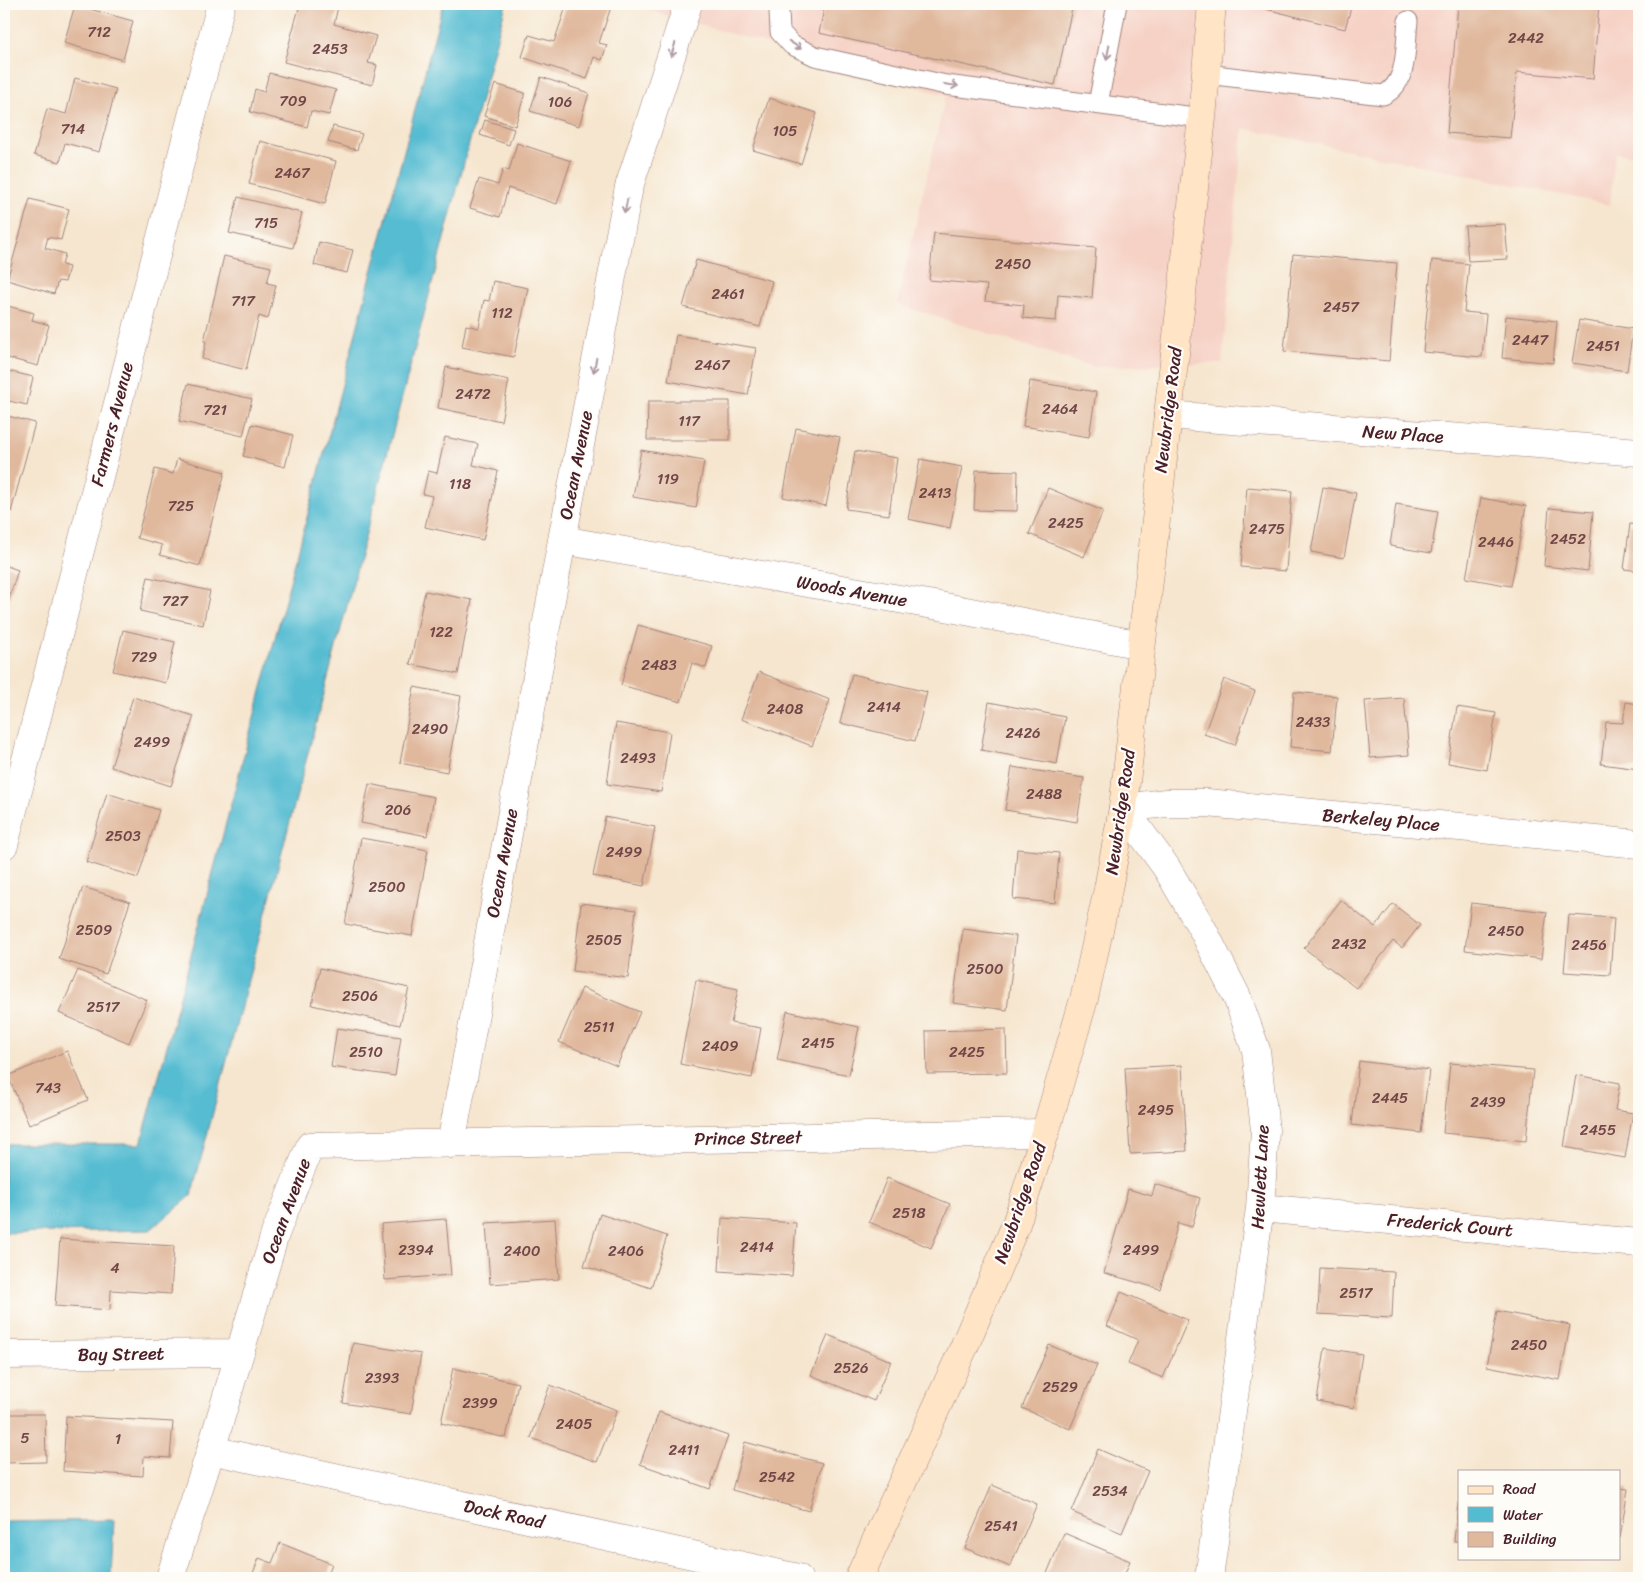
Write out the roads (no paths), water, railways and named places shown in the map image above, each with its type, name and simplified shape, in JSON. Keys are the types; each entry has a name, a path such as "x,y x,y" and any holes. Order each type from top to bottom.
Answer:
{"street":[{"name":"Farmers Avenue","path":"4,845 221,4"},
{"name":"Ocean Avenue","path":"170,1578 211,1450 275,1234 310,1146 451,1144 629,187 688,4"},
{"name":"Newbridge Road","path":"858,1578 964,1347 1016,1224 1084,999 1108,890 1123,808 1202,118 1212,4"},
{"name":"New Place","path":"1168,415 1639,452"},
{"name":"Woods Avenue","path":"562,540 945,607 1141,645"},
{"name":"Berkeley Place","path":"1123,808 1166,803 1207,804 1639,844"},
{"name":"Hewlett Lane","path":"1123,808 1166,867 1203,930 1237,997 1256,1050 1265,1130 1260,1208 1209,1578"},
{"name":"Prince Street","path":"451,1144 1045,1133"},
{"name":"Frederick Court","path":"1260,1208 1639,1243"},
{"name":"Bay Street","path":"4,1355 239,1353"},
{"name":"Dock Road","path":"211,1450 798,1578"}],"lane":[{"path":"781,4 779,11 780,32 792,45 815,56 946,85 1202,118"},
{"path":"1098,104 1117,4"},
{"path":"1206,74 1383,95 1393,91 1399,81 1408,22"}],"water":[{"path":"443,4 506,4 191,1196 150,1230 4,1233 4,1144 141,1144"},
{"path":"114,1520 111,1575 4,1578 4,1522"}]}
